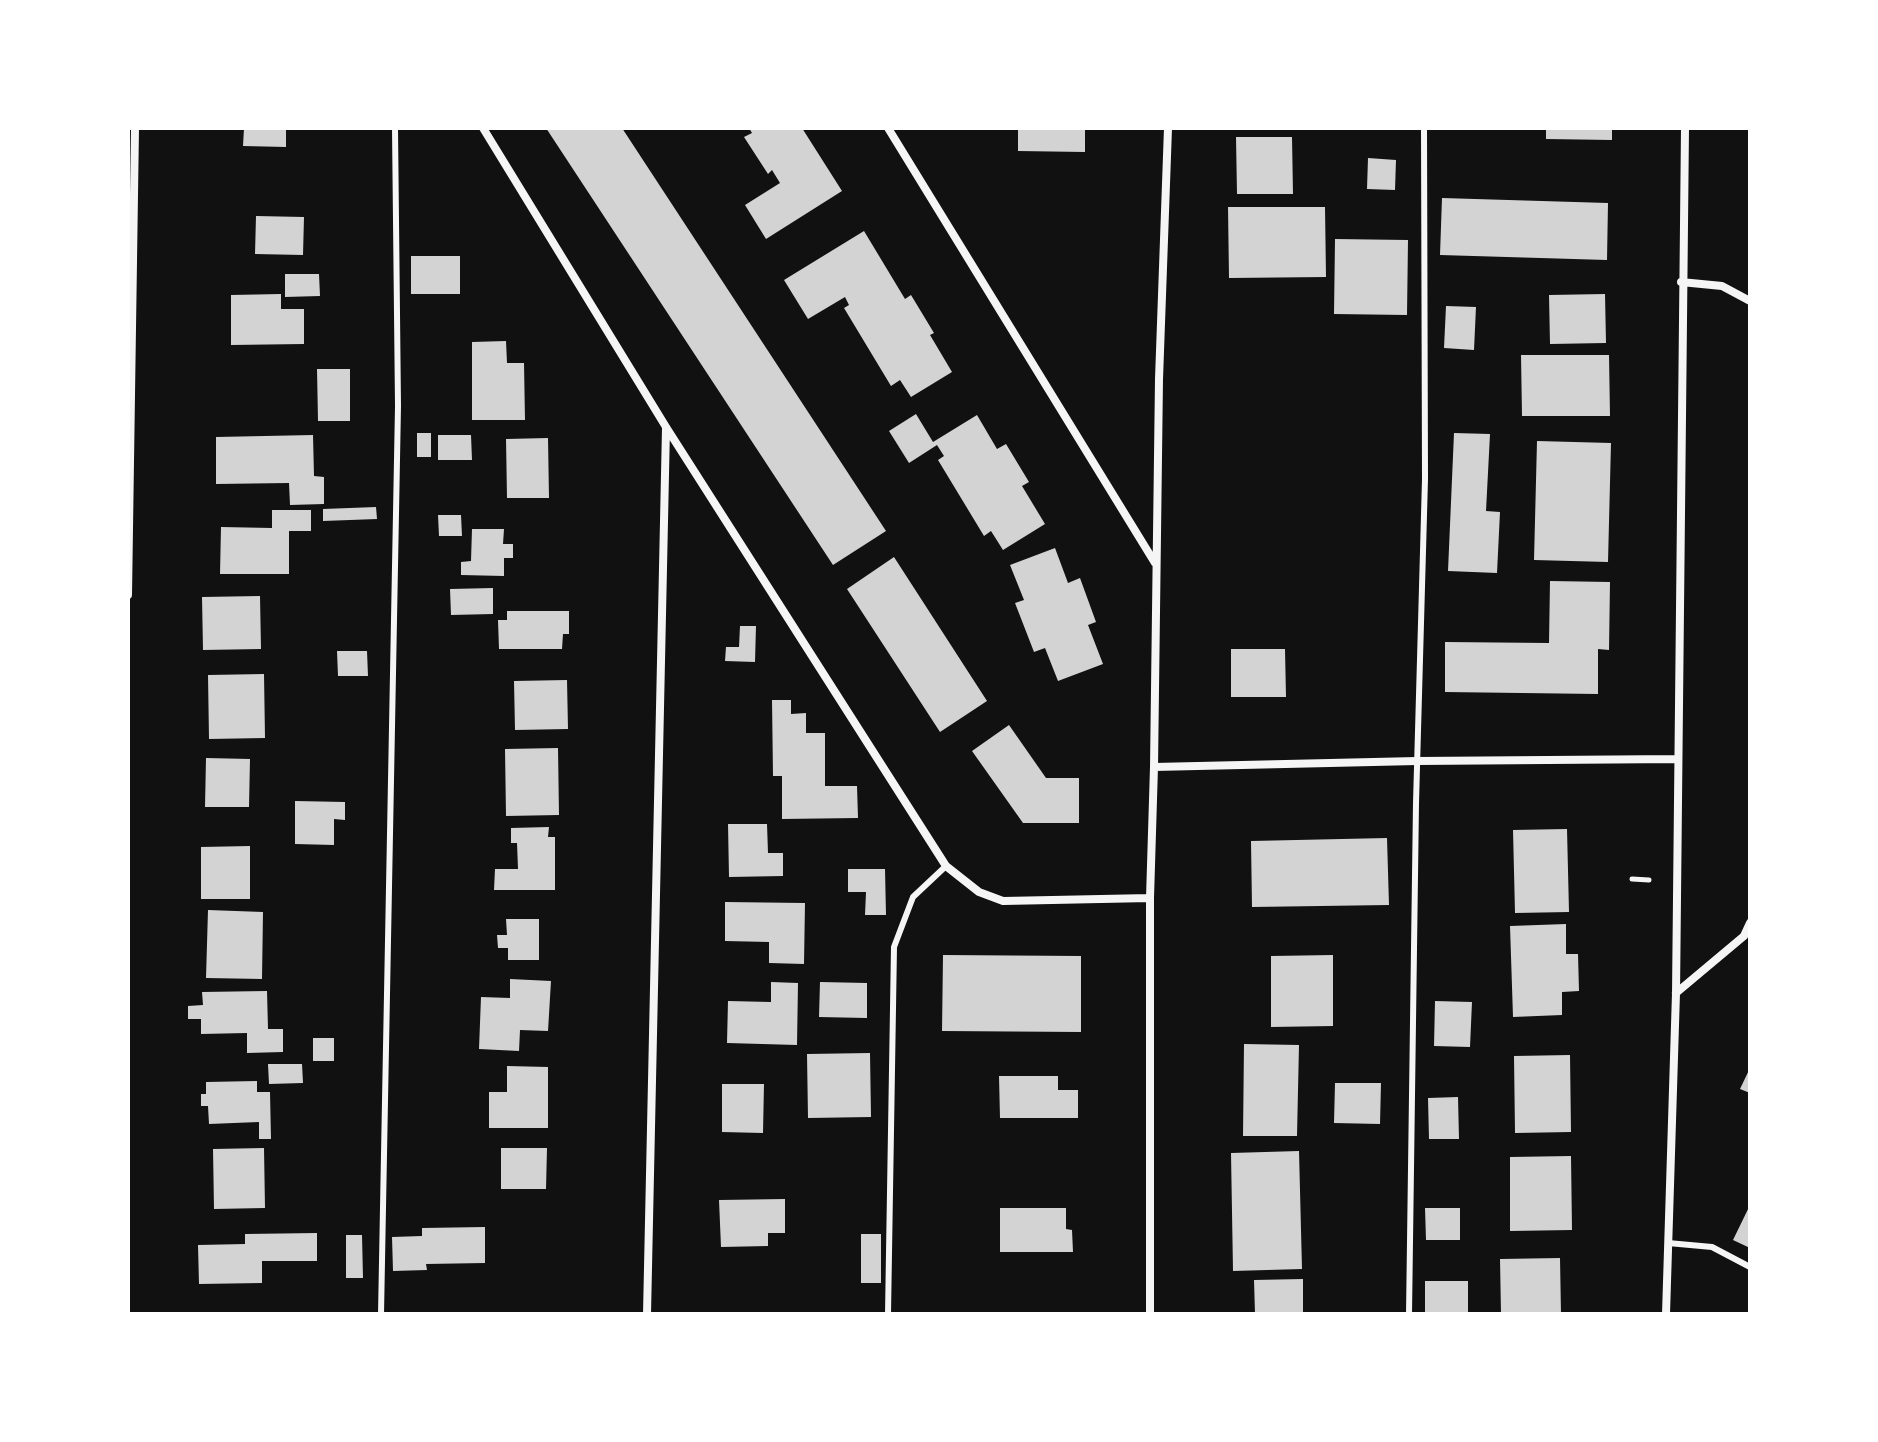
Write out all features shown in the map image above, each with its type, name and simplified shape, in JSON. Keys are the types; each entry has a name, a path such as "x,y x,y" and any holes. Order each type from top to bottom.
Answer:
{"street":[{"path":"128,595 135,128"},
{"path":"483,128 666,427 946,866 979,892 1003,901 1150,898"},
{"path":"888,128 1155,563"},
{"path":"1150,1314 1150,898 1155,563 1168,128"},
{"path":"1666,1314 1676,993 1685,128"},
{"path":"1681,282 1722,286 1750,301"},
{"path":"647,1314 666,427"},
{"path":"1154,767 1677,759"},
{"path":"1676,993 1747,937 1750,923"}],"lane":[{"path":"381,1314 398,406 395,128"},
{"path":"1409,1314 1417,761 1425,479 1424,128"},
{"path":"888,1314 894,947 913,897 946,866"},
{"path":"1668,1243 1712,1247 1750,1267"}],"path":[{"path":"1632,879 1649,880"}],"building":[{"path":"244,128 286,128 286,147 243,146"},
{"path":"546,128 622,128 886,531 833,565"},
{"path":"749,128 802,128 842,191 766,239 745,205 780,183 772,170 768,174 744,137 752,133"},
{"path":"1018,128 1085,128 1085,152 1018,151"},
{"path":"1546,128 1612,128 1612,140 1546,139"},
{"path":"1236,137 1292,137 1293,194 1237,194"},
{"path":"1368,158 1396,160 1395,190 1367,189"},
{"path":"1442,198 1608,203 1607,260 1440,255"},
{"path":"1228,207 1325,207 1326,277 1229,278"},
{"path":"256,216 304,217 303,255 255,254"},
{"path":"864,231 905,299 911,295 934,333 930,335 952,372 911,397 900,380 891,386 844,308 849,305 845,297 808,319 784,280"},
{"path":"1335,239 1408,240 1407,315 1334,314"},
{"path":"411,256 460,256 460,294 411,294"},
{"path":"285,274 319,274 320,296 285,297"},
{"path":"281,294 281,309 304,309 304,344 231,345 231,295"},
{"path":"1605,294 1606,343 1550,344 1549,295"},
{"path":"1446,306 1476,307 1474,350 1444,348"},
{"path":"506,341 507,363 524,363 525,420 472,420 472,342"},
{"path":"1521,355 1609,355 1610,416 1522,416"},
{"path":"317,369 350,369 350,421 318,421"},
{"path":"916,414 933,442 977,415 997,449 1006,444 1029,482 1022,486 1045,524 1003,550 991,531 984,536 938,460 944,456 937,445 909,463 889,431"},
{"path":"417,433 431,433 431,457 417,457"},
{"path":"1454,433 1490,434 1486,511 1500,512 1497,573 1448,571"},
{"path":"313,435 314,476 324,477 324,504 290,505 289,483 216,484 216,437"},
{"path":"438,435 471,435 472,460 438,460"},
{"path":"548,438 549,498 507,498 506,439"},
{"path":"1537,441 1611,443 1608,562 1534,560"},
{"path":"376,507 377,519 323,521 323,509"},
{"path":"272,510 311,510 311,531 289,531 289,574 220,574 221,527 272,528"},
{"path":"438,515 461,515 462,536 439,536"},
{"path":"472,529 504,529 503,544 513,544 513,558 504,558 504,576 461,575 461,562 471,561"},
{"path":"1055,548 1068,583 1080,578 1096,622 1088,625 1103,664 1058,681 1045,648 1034,652 1015,603 1024,600 1010,565"},
{"path":"894,557 987,701 940,732 847,589"},
{"path":"1550,581 1610,582 1609,650 1598,649 1598,694 1445,692 1445,642 1549,643"},
{"path":"493,588 493,614 451,615 450,589"},
{"path":"260,596 261,649 203,650 202,597"},
{"path":"507,611 569,611 569,634 563,634 562,649 499,649 498,620 507,620"},
{"path":"740,626 756,626 755,662 725,661 726,647 739,647"},
{"path":"1231,649 1285,649 1286,697 1231,697"},
{"path":"337,651 367,651 368,676 338,676"},
{"path":"264,674 265,738 209,739 208,675"},
{"path":"567,680 568,729 515,730 514,681"},
{"path":"772,700 791,700 791,714 806,713 806,733 825,733 825,786 857,786 858,818 782,819 782,776 773,776"},
{"path":"1009,725 1046,778 1079,778 1079,823 1023,823 972,751"},
{"path":"558,748 559,815 506,816 505,749"},
{"path":"206,758 250,759 249,807 205,807"},
{"path":"295,801 345,802 345,820 334,819 334,845 295,844"},
{"path":"728,824 767,824 768,853 783,853 783,876 729,877"},
{"path":"549,827 548,837 555,837 555,890 494,890 495,869 518,869 517,843 511,843 511,828"},
{"path":"1567,829 1569,912 1515,913 1513,830"},
{"path":"1387,838 1389,905 1252,907 1251,841"},
{"path":"250,846 250,899 201,899 201,847"},
{"path":"848,869 885,869 886,915 865,915 866,892 848,892"},
{"path":"725,902 805,903 804,964 769,963 769,942 725,941"},
{"path":"208,910 263,912 262,979 206,978"},
{"path":"506,919 539,919 539,960 508,960 508,948 498,948 497,935 507,935"},
{"path":"1566,924 1566,954 1578,954 1579,991 1562,992 1562,1015 1513,1017 1510,926"},
{"path":"943,955 1081,956 1081,1032 942,1031"},
{"path":"1333,955 1333,1026 1271,1027 1271,956"},
{"path":"510,979 551,981 548,1031 520,1030 519,1051 479,1049 481,997 510,998"},
{"path":"771,982 798,983 797,1045 727,1043 728,1001 771,1002"},
{"path":"820,982 867,983 867,1018 819,1017"},
{"path":"267,991 268,1029 283,1029 283,1052 247,1053 247,1033 201,1034 201,1019 188,1019 188,1006 203,1005 202,992"},
{"path":"1435,1001 1472,1002 1470,1047 1434,1046"},
{"path":"313,1038 334,1038 334,1061 313,1061"},
{"path":"1244,1044 1299,1045 1297,1136 1243,1136"},
{"path":"870,1053 871,1117 808,1118 807,1054"},
{"path":"1570,1055 1571,1132 1515,1133 1514,1056"},
{"path":"268,1064 302,1064 303,1083 269,1084"},
{"path":"507,1066 548,1067 548,1128 489,1128 489,1092 507,1092"},
{"path":"1750,1068 1750,1093 1740,1089"},
{"path":"999,1076 1058,1076 1058,1090 1078,1090 1078,1118 1000,1118"},
{"path":"257,1081 257,1092 270,1092 271,1139 259,1139 259,1122 209,1124 208,1106 201,1106 201,1094 206,1094 206,1082"},
{"path":"1335,1083 1381,1083 1380,1124 1334,1123"},
{"path":"722,1084 764,1084 763,1133 722,1132"},
{"path":"1458,1097 1459,1139 1429,1139 1428,1098"},
{"path":"264,1148 265,1208 214,1209 213,1149"},
{"path":"501,1148 547,1148 546,1189 501,1189"},
{"path":"1299,1151 1302,1269 1233,1271 1231,1153"},
{"path":"1571,1156 1572,1230 1510,1231 1510,1157"},
{"path":"785,1199 785,1233 768,1233 768,1246 721,1247 719,1200"},
{"path":"1750,1205 1750,1248 1733,1240"},
{"path":"1000,1208 1066,1208 1066,1229 1072,1230 1073,1252 1000,1252"},
{"path":"1425,1208 1460,1208 1460,1240 1426,1240"},
{"path":"485,1227 485,1263 426,1264 427,1270 393,1271 392,1237 422,1236 422,1228"},
{"path":"317,1233 317,1261 262,1261 262,1283 199,1284 198,1245 245,1244 245,1234"},
{"path":"861,1234 881,1234 881,1283 861,1283"},
{"path":"346,1235 362,1235 363,1278 346,1278"},
{"path":"1560,1258 1561,1314 1501,1314 1500,1259"},
{"path":"1303,1279 1303,1314 1255,1314 1254,1280"},
{"path":"1425,1281 1468,1281 1468,1314 1425,1314"}]}
